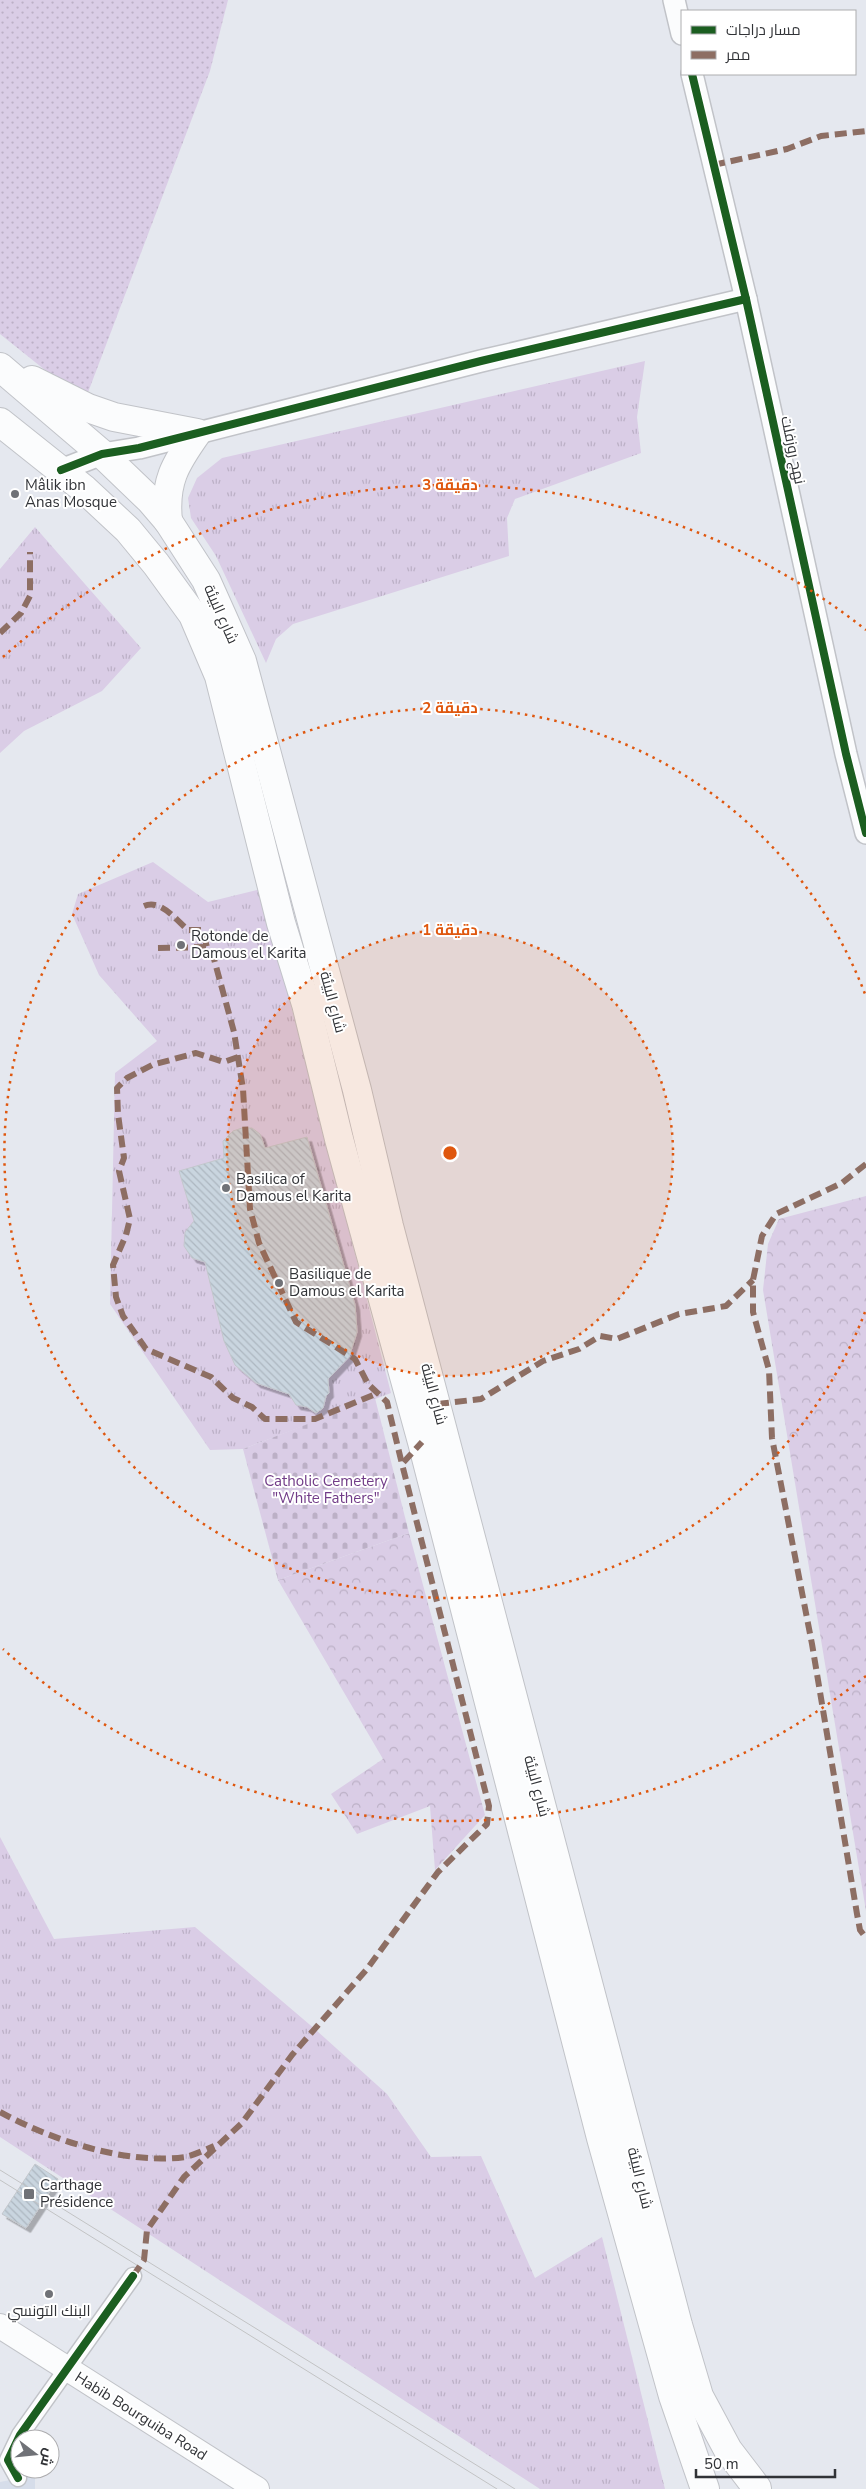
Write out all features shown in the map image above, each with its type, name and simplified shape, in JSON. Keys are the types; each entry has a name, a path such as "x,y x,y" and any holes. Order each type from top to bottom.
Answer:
{"highway":[{"path":"0,362 88,408 114,417 197,433 182,454 169,480 166,495 168,521"},
{"name":"شارع البيئة","path":"0,367 102,454 150,500 168,521 206,580 242,661 357,1090 392,1235 678,2325 699,2396 715,2430 754,2489"},
{"name":"شارع البيئة","path":"0,422 61,470 128,530 176,590 192,615 219,676 281,923 306,1004 339,1139 427,1461 601,2138 670,2387 696,2466 706,2489"}],"main road":[{"name":"Habib Bourguiba Road","path":"0,2326 257,2489"}],"street":[{"path":"674,0 681,30"},
{"name":"نهج روزفلت","path":"692,75 746,299 846,754 866,833"},
{"path":"61,470 102,454 197,433 481,361 746,299"},
{"path":"23,2429 133,2276"}],"shaded area":[{"path":"15,2479 35,2479 35,2489 0,2489 0,2482"}],"green space":[{"path":"0,0 228,0 210,71 87,395 45,370 0,334"},
{"path":"645,361 637,417 641,453 515,499 507,518 509,556 293,624 276,639 266,663 216,556 191,518 188,498 197,478 222,458"},
{"path":"35,527 141,648 102,691 24,731 0,753 0,569"},
{"name":"Basilica of Damous el Karita","path":"153,862 208,902 261,889 391,1393 243,1449 210,1450 110,1304 115,1073 157,1041 99,975 72,914 78,894"},
{"path":"866,1196 866,1911 763,1290 768,1244 779,1219"},
{"name":"Catholic Cemetery \"White Fathers\"","path":"375,1398 409,1533 278,1580 243,1449"},
{"path":"409,1533 485,1815 435,1870 430,1806 357,1834 331,1794 383,1759 278,1580"},
{"path":"0,1837 54,1939 195,1927 316,2030 387,2094 431,2157 481,2156 535,2278 602,2237 665,2489 540,2489 0,2137"}],"building":[{"name":"Basilique de Damous el Karita","path":"242,1128 252,1128 260,1134 265,1148 307,1137 355,1305 357,1332 349,1357 328,1379 329,1393 326,1396 323,1408 316,1413 307,1407 296,1405 289,1394 256,1383 235,1365 224,1341 205,1262 192,1258 184,1246 185,1232 194,1221 179,1171 224,1158 223,1141 233,1131"},
{"path":"35,2164 58,2179 26,2228 2,2214"}],"tram line":[{"path":"0,2170 515,2489"},
{"path":"0,2180 497,2489"}],"marked path":[{"path":"713,165 787,149 821,136 866,131"},
{"path":"0,633 21,613 30,596 30,552"},
{"path":"144,906 156,905 168,911 188,930 202,930 207,947"},
{"path":"158,948 207,947 214,959 234,1032 243,1089 250,1209 259,1243 296,1322 355,1359 368,1384 387,1402 402,1464"},
{"path":"238,1057 224,1062 196,1053 152,1065 127,1078 117,1088 118,1114 124,1158 119,1171 130,1219 126,1235 113,1265 116,1297 123,1316 146,1349 211,1377 233,1398 252,1407 265,1419 315,1419 378,1393"},
{"path":"866,1164 842,1183 776,1214 762,1236 753,1280 753,1312 769,1370 772,1438 812,1644 860,1930 866,1938"},
{"path":"437,1404 481,1399 543,1361 579,1349 600,1336 617,1339 679,1314 726,1306 753,1280"},
{"path":"133,2276 144,2260 147,2230 184,2177 242,2123 292,2055 367,1969 438,1872 487,1824 489,1806 402,1464 422,1442"},
{"path":"0,2112 65,2141 114,2154 162,2159 185,2157 214,2146"}],"cycle path":[{"path":"692,75 746,299 846,754 866,833"},
{"path":"61,470 102,454 139,448 481,361 746,299"},
{"path":"24,2429 133,2276"},
{"path":"10,2456 8,2460 10,2464"}],"place":[{"name":"Mâlik ibn Anas Mosque","path":"15,494"},
{"name":"Rotonde de Damous el Karita","path":"181,945"},
{"name":"Basilica of Damous el Karita","path":"226,1188"},
{"name":"Basilique de Damous el Karita","path":"279,1283"},
{"name":"Carthage Présidence","path":"29,2194"},
{"name":"البنك التونسي","path":"49,2294"}]}
